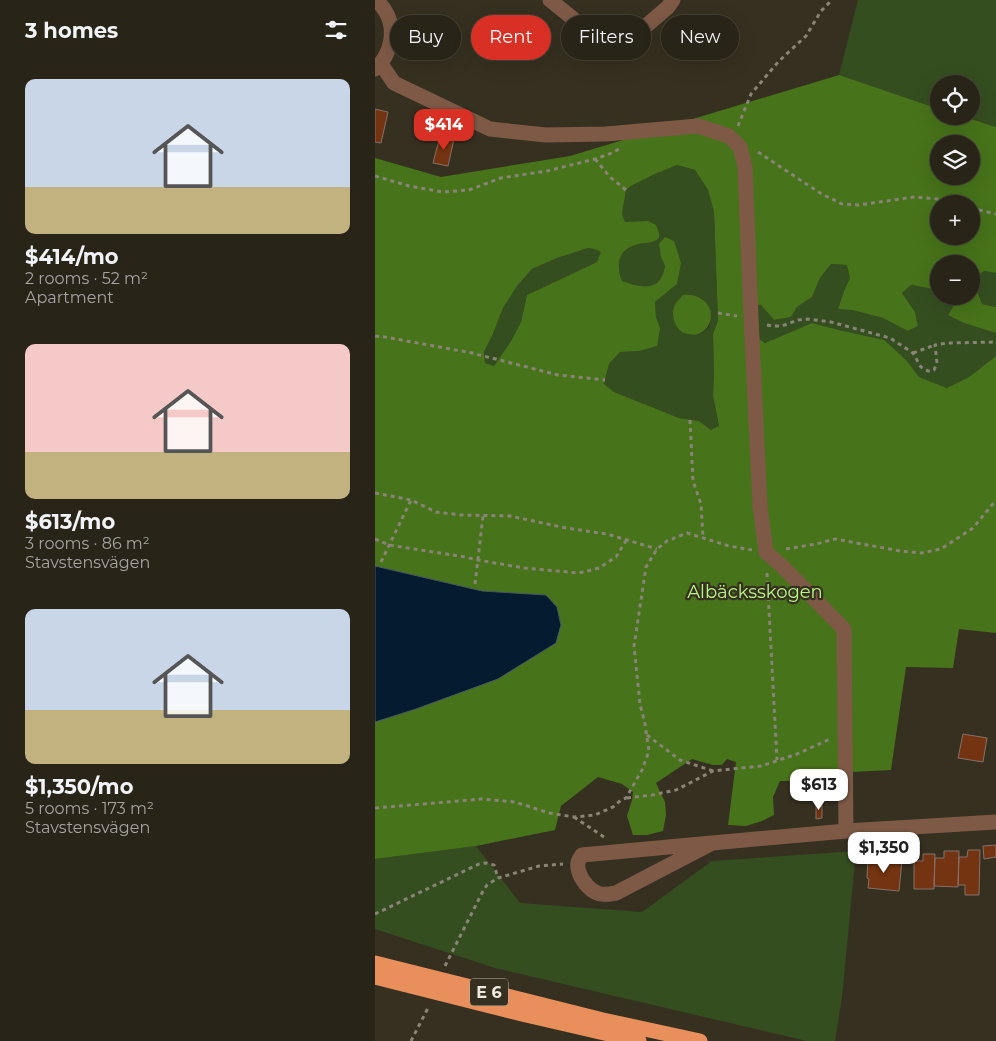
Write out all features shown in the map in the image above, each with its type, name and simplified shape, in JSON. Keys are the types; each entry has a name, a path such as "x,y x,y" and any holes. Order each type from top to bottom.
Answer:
{"highway":[{"name":"E 6","path":"375,963 603,1020 700,1041"},
{"name":"E 6","path":"375,977 521,1014 639,1041"}],"street":[{"path":"376,0 384,8 390,22 392,37 389,51 378,66 394,83 490,129 547,135 606,134 698,126 729,136 740,146 745,167 760,506 766,552 844,629 846,831"},
{"path":"550,0 581,25 599,34 621,36 646,26 668,8 673,0"},
{"path":"712,843 616,893 606,895 599,894 587,886 580,872 578,862 582,855 712,843 846,831 996,822"}],"path":[{"path":"832,0 821,11 806,36 779,61 751,94 734,140 743,143 821,193 842,204 858,205 914,197 930,198"},
{"path":"375,176 409,186 443,192 469,190 501,178 595,159 612,153 626,145"},
{"path":"595,159 610,177 626,190"},
{"path":"980,210 996,214"},
{"path":"718,313 751,318 772,326 782,326 808,319 831,322 890,338 913,353 921,367 928,371 933,370 937,363 935,345"},
{"path":"375,336 472,353 558,375 605,380"},
{"path":"913,353 947,343 996,342"},
{"path":"690,420 693,481 701,504 703,538"},
{"path":"375,493 411,500 436,512 461,515 510,516 566,528 607,534 657,550"},
{"path":"381,562 411,500"},
{"path":"375,808 482,799 515,802 549,813 574,817 595,815 613,807 626,798 643,770 649,751 640,704 633,646 646,567 657,550 667,541 687,533 729,546 766,552 835,539 921,553 941,549 973,528 996,500"},
{"path":"475,584 483,516"},
{"path":"375,539 389,545 524,568 579,573 599,568 616,557 627,539"},
{"path":"766,552 777,760"},
{"path":"646,734 680,760 713,771"},
{"path":"626,798 676,790 713,771 761,766 797,754 830,739 845,737"},
{"path":"574,817 624,851"},
{"path":"375,914 479,864 494,865 498,878"},
{"path":"444,969 487,886 498,878 539,866"},
{"path":"411,1041 431,1002"}],"green space":[{"path":"858,0 996,0 996,127 980,122 980,75 930,75 930,106 839,75"},
{"name":"Albäcksskogen","path":"839,75 930,106 930,125 980,125 980,122 996,127 996,273 984,271 980,274 980,255 930,255 930,288 911,285 902,293 915,312 918,326 908,331 883,318 852,310 838,309 850,278 847,265 831,264 820,278 812,297 797,307 791,317 774,320 761,305 748,304 745,330 765,343 812,323 884,340 907,361 919,377 947,388 969,377 996,356 996,633 959,629 953,668 906,667 891,770 832,773 780,781 773,797 774,815 746,826 728,825 736,762 727,759 722,765 713,765 692,759 656,783 665,802 666,815 663,831 647,835 633,835 627,816 633,792 622,784 598,777 561,806 555,830 476,846 375,859 375,722 416,709 546,595 482,591 375,566 375,158 441,177 570,156","holes":["677,165 695,170 708,190 714,212 718,321 713,334 713,396 719,426 711,430 699,421 679,418 614,392 604,384 609,364 620,352 639,351 657,346 660,328 656,317 655,302 677,284 681,263 674,241 665,237 659,244 665,266 662,277 658,282 653,285 638,286 622,281 619,263 623,253 632,246 659,238 656,225 648,221 625,222 622,214 626,190 655,174","588,248 601,252 597,262 527,295 521,322 511,341 494,366 485,363 484,352 503,308 517,286 532,269 557,258"]},
{"path":"677,165 695,170 708,190 714,212 718,321 713,334 713,396 719,427 711,430 699,421 679,418 614,392 604,384 609,364 620,352 639,351 660,328 656,317 655,302 677,284 661,257 665,266 661,278 653,285 638,286 627,283 622,281 620,274 620,258 627,249 659,238 625,222 622,214 626,190 655,174","holes":["689,295 703,299 711,318 709,327 702,333 677,326 673,316 674,306"]},
{"path":"588,248 602,252 597,262 527,295 521,322 511,341 494,366 485,363 484,353 503,308 517,286 532,269 557,258"},
{"path":"831,264 848,265 850,278 838,309 852,310 883,318 909,331 918,326 915,312 902,293 911,285 930,288 930,305 954,305 948,315 996,333 996,356 969,377 947,388 919,377 907,361 843,331 812,323 765,343 745,330 748,304 761,305 774,320 791,317 797,307 812,297 820,278"},
{"path":"984,271 996,273 996,307 982,304 980,298 980,274"},
{"path":"683,295 700,298 709,308 711,314 710,322 706,329 700,333 693,335 683,333 676,324 673,317 674,307"},
{"name":"Albäcksskogen","path":"980,298 982,304 996,307 996,333 964,323 948,315 954,305 980,305"},
{"path":"476,846 520,903 642,912 712,861 856,851 842,997 835,1041 807,1041 495,968 375,929 375,859"}],"water":[{"path":"375,566 482,591 546,595 557,607 561,625 556,643 498,679 375,722"}],"building":[{"path":"375,109 388,112 381,143 375,142"},
{"path":"440,136 454,139 448,166 433,163"},
{"path":"963,734 987,738 983,762 958,758"},
{"path":"816,804 822,804 822,818 816,819"},
{"path":"996,845 996,857 984,859 983,846"},
{"path":"968,850 980,850 979,895 965,895 965,885 958,885 959,857 967,857"},
{"path":"944,851 959,851 958,887 934,886 935,858 944,858"},
{"path":"923,854 935,854 934,889 914,889 914,861 923,861"},
{"path":"868,857 902,860 899,891 868,888"}]}
